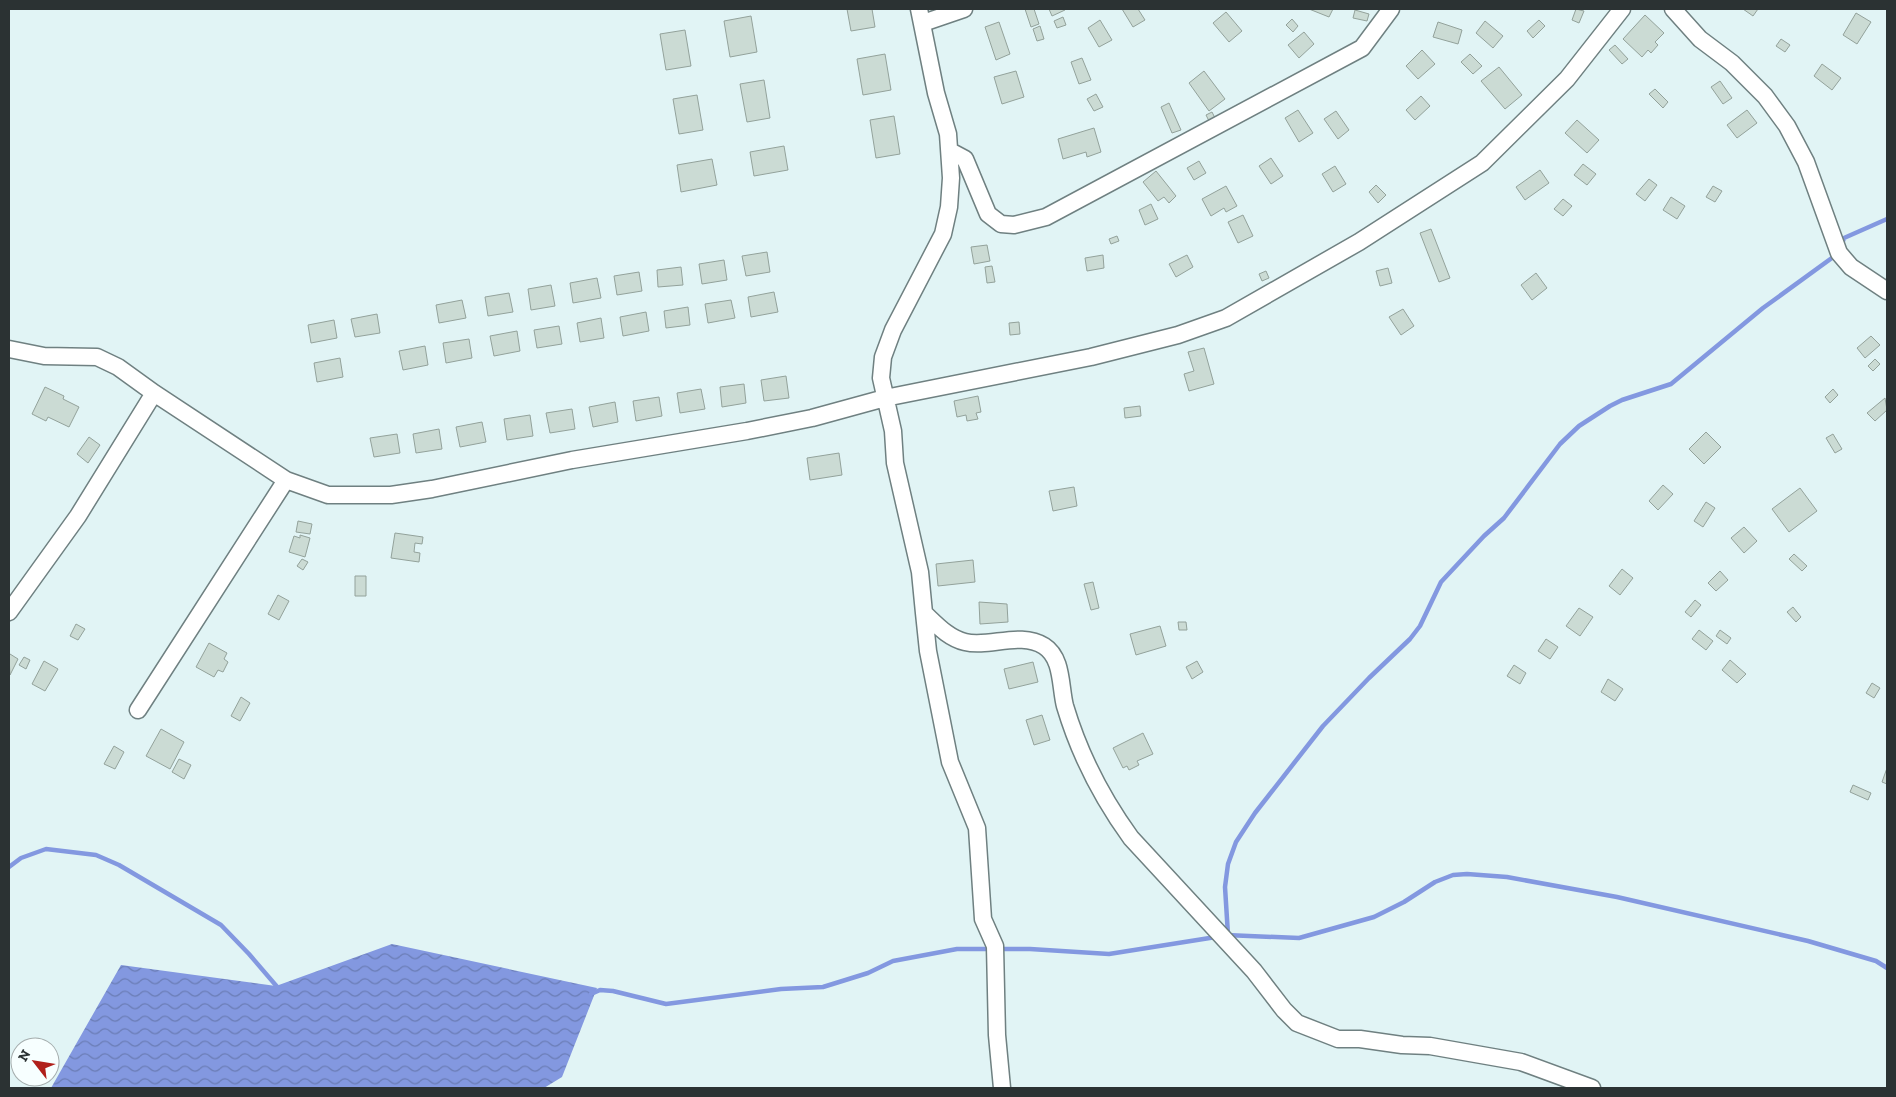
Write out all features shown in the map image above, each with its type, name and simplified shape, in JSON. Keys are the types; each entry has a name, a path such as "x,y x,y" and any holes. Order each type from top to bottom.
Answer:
{"street":[{"path":"964,9 921,16 950,151 950,206 943,234 893,330 883,357 880,378 893,431 895,463 920,572 928,651 950,762 977,828 983,919 995,946 997,1035 1002,1088"},
{"path":"950,151 965,159 988,214 1001,224 1014,225 1046,217 1362,48 1391,9"},
{"path":"9,349 44,356 97,357 118,367 286,480 328,494 391,495 475,481 572,460 747,431 812,418 886,398 1091,357 1178,335 1226,318 1359,242 1482,164 1566,79 1622,9"},
{"path":"1673,9 1700,39 1732,64 1765,96 1787,126 1806,162 1839,253 1851,268 1887,291"},
{"path":"9,612 78,516 154,393"},
{"path":"138,710 286,480"},
{"path":"924,614 953,637 966,642 1029,640 1044,646 1055,657 1066,706 1091,774 1115,816 1131,838 1254,971 1284,1010 1297,1023 1338,1040 1360,1039 1402,1045 1430,1046 1520,1062 1592,1088"}],"water":[{"path":"392,944 597,988 562,1077 544,1088 51,1088 60,1087 60,1072 121,965 276,986"}],"building":[{"path":"847,9 872,9 875,27 851,31"},
{"path":"1025,9 1034,9 1039,24 1031,27"},
{"path":"1049,9 1064,9 1065,10 1052,16"},
{"path":"1122,9 1138,9 1145,20 1133,27"},
{"path":"1309,9 1333,9 1329,17"},
{"path":"1576,9 1584,11 1579,23 1572,20"},
{"path":"1743,9 1758,9 1753,16"},
{"path":"1355,10 1369,14 1367,21 1353,18"},
{"path":"1226,12 1242,31 1229,42 1213,23"},
{"path":"1856,13 1871,22 1857,44 1843,35"},
{"path":"1645,15 1664,33 1655,42 1658,45 1651,53 1648,50 1642,57 1623,39"},
{"path":"751,16 757,52 730,57 724,21"},
{"path":"1063,17 1066,25 1057,28 1054,21"},
{"path":"1292,19 1298,26 1293,32 1286,25"},
{"path":"1100,20 1112,40 1099,47 1088,28"},
{"path":"1539,20 1545,26 1533,38 1527,31"},
{"path":"1485,21 1503,36 1493,48 1476,33"},
{"path":"999,22 1010,54 996,60 985,27"},
{"path":"1438,22 1462,30 1458,44 1433,37"},
{"path":"1040,26 1044,39 1037,41 1033,29"},
{"path":"685,30 691,66 666,70 660,34"},
{"path":"1304,32 1314,44 1299,58 1288,45"},
{"path":"1781,39 1790,45 1785,52 1776,46"},
{"path":"1615,45 1628,59 1622,64 1609,50"},
{"path":"1422,50 1435,64 1418,79 1406,66"},
{"path":"885,54 891,90 863,95 857,59"},
{"path":"1470,54 1482,66 1473,74 1461,62"},
{"path":"1082,58 1091,80 1079,84 1071,62"},
{"path":"1822,64 1841,78 1832,90 1814,76"},
{"path":"1499,67 1522,95 1505,109 1481,81"},
{"path":"1016,71 1024,97 1002,104 994,77"},
{"path":"1204,71 1225,99 1209,111 1189,83"},
{"path":"764,80 770,118 747,122 740,84"},
{"path":"1720,81 1732,98 1723,104 1711,87"},
{"path":"1655,89 1668,102 1663,108 1649,94"},
{"path":"1096,94 1103,107 1094,111 1087,99"},
{"path":"697,95 703,130 679,134 673,99"},
{"path":"1421,96 1430,106 1415,120 1406,110"},
{"path":"1169,103 1181,130 1172,133 1161,107"},
{"path":"1298,110 1313,133 1299,142 1285,118"},
{"path":"1747,110 1757,123 1737,138 1727,125"},
{"path":"1336,111 1349,130 1338,139 1324,119"},
{"path":"1212,112 1215,118 1209,121 1206,115"},
{"path":"894,116 900,154 876,158 870,120"},
{"path":"1577,120 1599,140 1587,153 1565,133"},
{"path":"1094,128 1101,152 1087,157 1086,152 1063,159 1058,139"},
{"path":"784,146 788,170 754,176 750,152"},
{"path":"1271,158 1283,176 1271,184 1259,166"},
{"path":"712,159 717,185 681,192 677,165"},
{"path":"1199,161 1206,173 1194,180 1187,168"},
{"path":"1583,164 1596,174 1587,185 1574,175"},
{"path":"1335,166 1346,184 1333,192 1322,174"},
{"path":"1540,170 1549,183 1525,200 1516,187"},
{"path":"1156,171 1176,196 1169,203 1164,197 1158,201 1143,182"},
{"path":"1649,179 1657,185 1645,201 1636,194"},
{"path":"1376,185 1386,195 1378,203 1369,192"},
{"path":"1226,186 1237,206 1226,212 1224,208 1211,216 1202,199"},
{"path":"1713,186 1722,191 1715,202 1706,197"},
{"path":"1671,197 1685,206 1677,219 1663,210"},
{"path":"1563,199 1572,206 1563,216 1554,209"},
{"path":"1151,204 1158,219 1145,225 1139,210"},
{"path":"1243,215 1253,236 1238,243 1228,222"},
{"path":"1431,229 1450,278 1439,282 1420,233"},
{"path":"1117,236 1119,241 1111,244 1109,239"},
{"path":"987,245 990,261 974,264 971,247"},
{"path":"767,252 770,272 746,276 742,256"},
{"path":"1103,255 1104,268 1087,271 1085,258"},
{"path":"1187,255 1193,267 1176,277 1169,264"},
{"path":"724,260 727,280 702,284 699,264"},
{"path":"992,266 995,282 987,283 985,267"},
{"path":"681,267 683,285 658,287 657,270"},
{"path":"1388,268 1392,283 1380,286 1376,271"},
{"path":"1266,271 1269,278 1262,281 1259,274"},
{"path":"639,272 642,291 617,295 614,276"},
{"path":"1536,273 1547,288 1532,300 1521,285"},
{"path":"597,278 601,298 573,303 570,283"},
{"path":"551,285 555,306 531,310 528,289"},
{"path":"774,292 778,312 751,317 748,297"},
{"path":"509,293 513,312 488,316 485,297"},
{"path":"462,300 466,318 439,323 436,305"},
{"path":"731,300 735,318 708,323 705,304"},
{"path":"688,307 690,325 666,328 664,311"},
{"path":"1403,309 1414,326 1401,335 1389,317"},
{"path":"646,312 649,331 623,336 620,317"},
{"path":"377,314 380,333 355,337 351,319"},
{"path":"601,318 604,338 580,342 577,323"},
{"path":"334,320 337,338 311,343 308,325"},
{"path":"1019,322 1020,334 1010,335 1009,323"},
{"path":"559,326 562,344 537,348 534,330"},
{"path":"517,331 520,351 494,356 490,336"},
{"path":"1871,336 1880,345 1865,358 1857,348"},
{"path":"469,339 472,358 446,363 443,343"},
{"path":"425,346 428,365 403,370 399,351"},
{"path":"1204,348 1214,384 1189,391 1184,374 1194,371 1188,352"},
{"path":"340,358 343,377 317,382 314,363"},
{"path":"1875,359 1880,364 1873,371 1868,366"},
{"path":"786,376 789,398 764,401 761,380"},
{"path":"744,384 746,403 722,407 720,387"},
{"path":"45,387 64,396 63,399 79,407 69,427 48,417 46,421 32,414"},
{"path":"701,389 705,409 680,413 677,393"},
{"path":"1833,389 1838,395 1830,403 1825,397"},
{"path":"978,396 981,412 976,413 978,419 967,421 966,415 957,417 954,401"},
{"path":"659,397 662,416 636,421 633,401"},
{"path":"1885,398 1887,410 1875,421 1867,413"},
{"path":"615,402 618,422 593,427 589,407"},
{"path":"1140,406 1141,416 1125,418 1124,408"},
{"path":"572,409 575,429 550,433 546,413"},
{"path":"530,415 533,436 507,440 504,419"},
{"path":"482,422 486,442 460,447 456,427"},
{"path":"439,429 442,449 416,453 413,434"},
{"path":"1706,432 1721,447 1704,464 1689,449"},
{"path":"397,434 400,453 374,457 370,438"},
{"path":"1833,434 1842,449 1835,453 1826,438"},
{"path":"89,437 100,445 88,463 77,454"},
{"path":"839,453 842,475 810,480 807,458"},
{"path":"1663,485 1673,494 1658,510 1649,501"},
{"path":"1074,487 1077,506 1053,511 1049,491"},
{"path":"1800,488 1817,511 1789,532 1772,509"},
{"path":"1706,502 1715,508 1703,527 1694,521"},
{"path":"298,521 312,524 310,534 296,532"},
{"path":"1744,527 1757,541 1744,553 1731,538"},
{"path":"395,533 423,537 422,544 415,543 414,552 420,553 419,562 391,558"},
{"path":"300,535 310,538 305,557 289,552 294,536 300,538"},
{"path":"1794,554 1807,566 1802,571 1789,559"},
{"path":"302,559 308,562 303,570 297,566"},
{"path":"973,560 975,582 938,586 936,564"},
{"path":"1622,569 1633,578 1620,595 1609,586"},
{"path":"1720,571 1728,580 1716,591 1708,583"},
{"path":"355,576 366,576 366,596 355,596"},
{"path":"1093,582 1099,608 1091,610 1084,584"},
{"path":"278,595 289,601 279,620 268,614"},
{"path":"1695,600 1701,605 1691,617 1685,612"},
{"path":"979,602 1007,604 1008,622 980,624"},
{"path":"1793,607 1801,617 1796,622 1787,612"},
{"path":"1579,608 1593,617 1580,636 1566,626"},
{"path":"1178,622 1186,622 1187,630 1179,630"},
{"path":"76,624 85,629 78,640 70,636"},
{"path":"1160,626 1166,646 1136,655 1130,634"},
{"path":"1699,630 1713,641 1706,650 1692,639"},
{"path":"1720,630 1731,638 1727,644 1716,636"},
{"path":"1546,639 1558,647 1550,659 1538,651"},
{"path":"209,643 227,653 224,659 228,662 223,672 218,670 214,677 196,667"},
{"path":"10,654 18,659 10,675 9,657"},
{"path":"24,657 30,660 26,669 19,665"},
{"path":"1730,660 1746,674 1737,683 1722,670"},
{"path":"44,661 58,669 45,691 32,684"},
{"path":"1197,661 1203,672 1192,679 1186,667"},
{"path":"1033,662 1038,682 1009,689 1004,669"},
{"path":"1514,665 1526,673 1520,684 1507,676"},
{"path":"1608,679 1623,689 1615,701 1601,692"},
{"path":"1872,683 1880,688 1874,698 1866,693"},
{"path":"241,697 250,703 240,721 231,716"},
{"path":"1042,715 1050,740 1034,745 1026,720"},
{"path":"161,729 184,742 170,769 146,756"},
{"path":"1143,733 1153,754 1137,761 1139,765 1129,770 1127,766 1123,768 1113,748"},
{"path":"114,746 124,752 115,769 104,764"},
{"path":"179,759 191,765 184,779 172,772"},
{"path":"1887,768 1887,784 1882,782"},
{"path":"1853,785 1871,793 1868,800 1850,792"}],"waterway":[{"path":"1842,244 1844,238 1887,219"},
{"path":"1228,935 1225,887 1228,864 1236,842 1255,813 1323,726 1410,639 1420,626 1441,582 1484,536 1504,518 1560,444 1579,426 1610,406 1622,400 1671,384 1763,308 1836,255"},
{"path":"9,867 21,858 46,849 96,855 119,865 221,925 279,989"},
{"path":"1226,935 1299,938 1374,917 1404,902 1435,882 1453,875 1467,874 1507,877 1617,897 1808,941 1876,961 1887,968"},
{"path":"591,994 600,990 613,991 666,1004 781,989 823,987 868,973 893,961 957,949 1030,949 1109,954 1216,937"}]}
